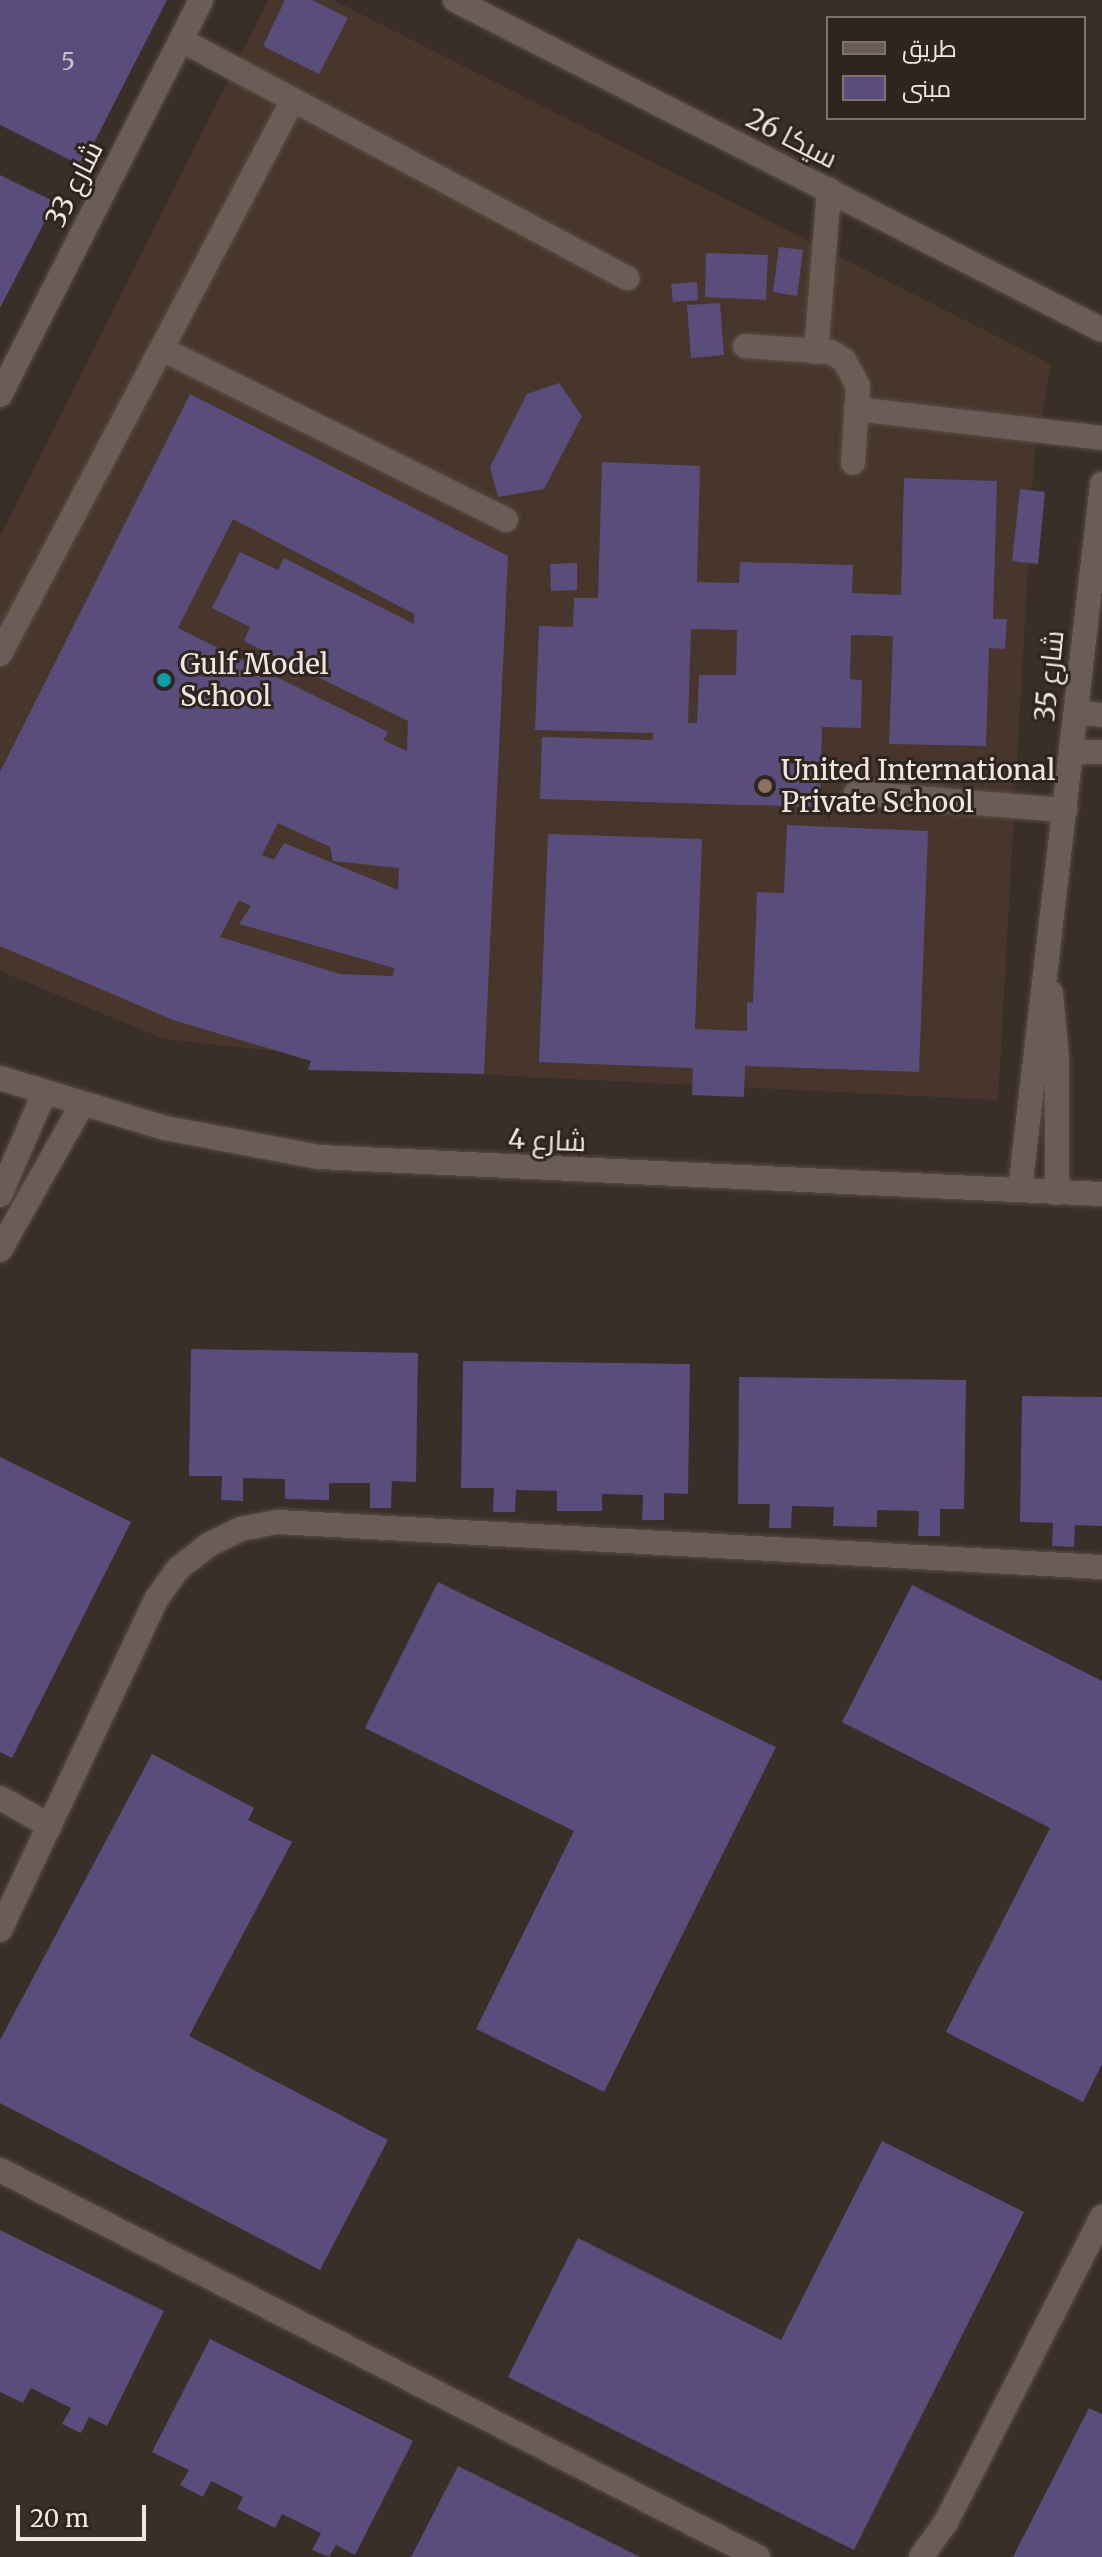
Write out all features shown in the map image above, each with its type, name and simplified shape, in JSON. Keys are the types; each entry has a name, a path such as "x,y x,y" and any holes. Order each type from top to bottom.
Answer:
{"street":[{"name":"شارع 33","path":"0,395 201,0"},
{"name":"سيكا 26","path":"455,0 1102,330"},
{"path":"181,40 627,278"},
{"path":"0,654 293,100"},
{"path":"816,352 829,190"},
{"path":"745,346 831,352 854,371 856,409 853,463"},
{"path":"162,349 506,520"},
{"path":"856,409 1102,438"},
{"name":"شارع 35","path":"1020,1190 1033,1057 1048,971 1102,484"},
{"path":"1076,712 1102,715"},
{"path":"1071,752 1102,752"},
{"path":"856,793 1065,810"},
{"name":"شارع 35","path":"1048,971 1057,1059 1057,1193"},
{"name":"شارع 4","path":"0,1078 81,1106 241,1146 397,1164 1102,1194"},
{"path":"0,1195 44,1094"},
{"path":"0,1250 81,1106"},
{"path":"0,1930 157,1598 179,1568 208,1545 241,1529 278,1522 1102,1567"},
{"path":"0,1798 50,1826"},
{"path":"0,2170 758,2557"},
{"path":"921,2557 946,2522 1102,2217"}],"shaded area":[{"path":"268,0 333,0 1051,364 1034,458 998,1100 494,1075 164,1039 0,971 0,536"}],"building":[{"path":"0,0 167,0 82,166 0,125"},
{"path":"285,0 312,0 348,18 319,74 263,46"},
{"path":"0,175 55,202 0,308"},
{"path":"779,247 803,250 797,296 773,292"},
{"path":"706,253 768,255 766,300 705,297"},
{"path":"697,282 698,300 673,302 671,284"},
{"path":"720,303 724,355 691,358 687,305"},
{"path":"559,383 582,416 544,489 498,497 490,467 527,394"},
{"name":"Gulf Model School","path":"190,394 508,556 484,1074 308,1070 311,1061 173,1020 0,946 0,772","holes":["233,519 414,614 414,624 284,558 278,570 240,552 212,608 250,627 244,641 408,721 407,751 383,740 388,732 178,628","278,823 330,847 333,861 399,868 398,890 284,843 274,860 262,855","239,900 251,906 239,924 394,968 393,976 340,974 220,937"]},
{"path":"602,462 700,466 697,582 739,583 740,562 853,565 852,593 901,595 904,478 997,481 993,619 1007,619 1005,649 989,648 986,746 889,744 893,636 851,635 850,679 862,680 861,728 822,727 820,807 540,799 542,737 653,740 653,733 535,730 539,626 573,627 574,598 598,598","holes":["691,629 737,630 736,675 699,675 697,723 688,723"]},
{"path":"1020,489 1045,492 1038,564 1012,561"},
{"path":"577,563 577,590 551,591 550,564"},
{"path":"787,825 928,831 919,1072 745,1066 744,1097 692,1095 693,1068 539,1062 548,834 702,839 695,1029 747,1031 747,1002 753,1003 757,892 784,893"},
{"path":"191,1349 418,1353 416,1482 392,1481 391,1508 370,1508 370,1483 329,1483 329,1500 285,1499 285,1479 243,1478 243,1501 221,1500 222,1476 189,1476"},
{"path":"463,1361 690,1364 688,1494 664,1493 664,1520 642,1520 643,1495 602,1494 602,1511 557,1511 557,1491 516,1490 515,1512 493,1512 494,1488 461,1488"},
{"path":"739,1377 966,1380 964,1509 940,1509 940,1536 918,1536 919,1511 877,1510 877,1527 833,1526 834,1507 792,1506 791,1528 769,1528 770,1504 738,1504"},
{"path":"1022,1396 1102,1397 1102,1526 1075,1525 1074,1547 1052,1546 1053,1523 1020,1522"},
{"path":"0,1457 131,1522 12,1758 0,1752"},
{"path":"438,1582 776,1747 604,2092 476,2029 574,1831 365,1728"},
{"path":"912,1585 1102,1681 1102,2064 1083,2102 946,2032 1050,1828 842,1722"},
{"path":"152,1754 254,1808 248,1820 292,1842 189,2036 388,2140 320,2270 0,2103 0,2040"},
{"path":"882,2141 1024,2212 854,2550 508,2377 578,2238 781,2340"},
{"path":"0,2230 164,2311 107,2426 89,2417 81,2433 62,2424 71,2408 31,2388 23,2403 0,2392"},
{"path":"210,2339 413,2441 355,2555 336,2545 329,2557 312,2550 321,2533 282,2514 275,2528 237,2509 243,2497 211,2481 203,2497 180,2485 189,2470 152,2452"},
{"path":"1089,2408 1102,2414 1102,2557 1013,2557"},
{"path":"458,2466 640,2557 411,2557"}],"place":[{"name":"Gulf Model School","path":"164,680"},
{"name":"United International Private School","path":"765,786"}]}
